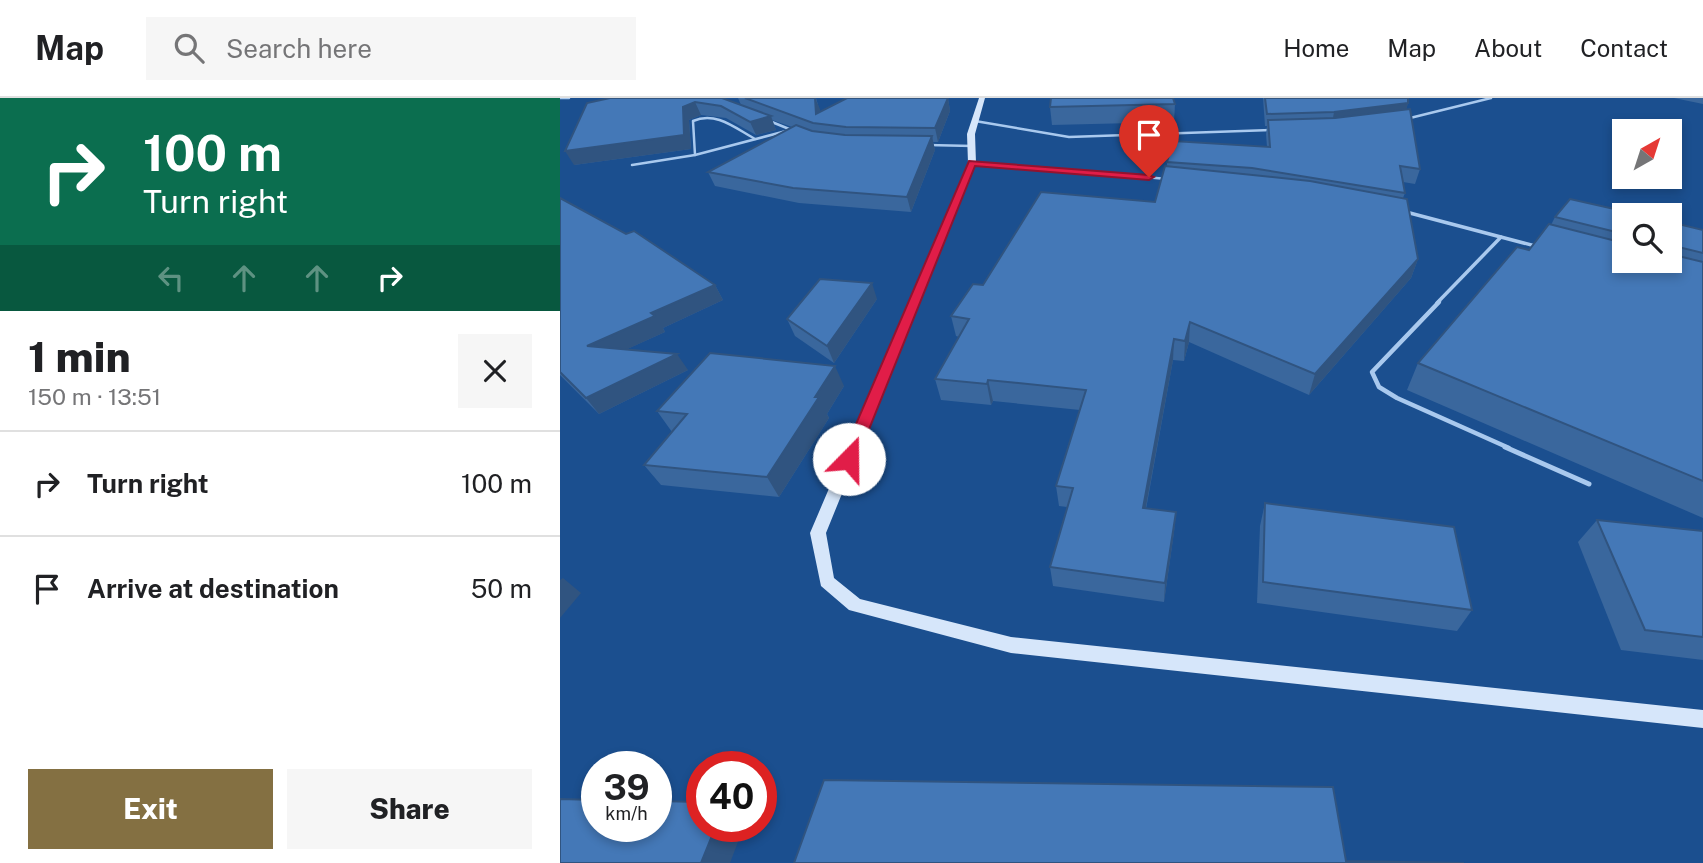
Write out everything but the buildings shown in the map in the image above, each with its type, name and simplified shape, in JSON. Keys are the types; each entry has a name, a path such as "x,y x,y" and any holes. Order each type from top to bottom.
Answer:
{"street":[{"path":"982,98 971,134 972,163 818,533 827,581 855,605 1011,645 1703,719"}],"lane":[{"path":"560,98 569,98"},
{"path":"1404,119 1491,98"},
{"path":"757,116 799,134"},
{"path":"695,155 693,121 696,119 716,117 755,139"},
{"path":"975,121 1069,137 1276,130"},
{"path":"632,165 695,155 790,130"},
{"path":"924,145 973,145"},
{"path":"972,163 1176,180"},
{"path":"1405,212 1542,247"},
{"path":"1502,237 1372,372 1373,380 1378,387 1423,411 1589,484"}],"route":[{"path":"849,459 972,163 1149,177"}]}
